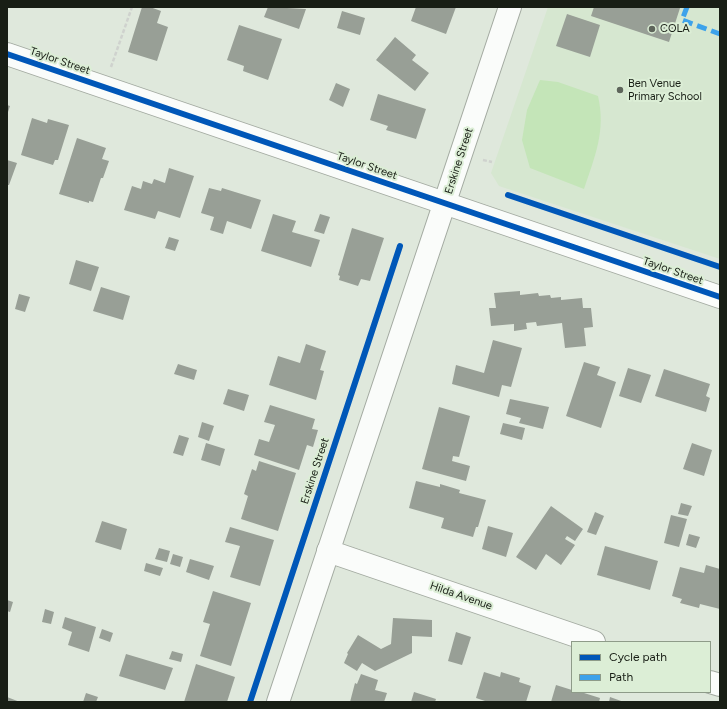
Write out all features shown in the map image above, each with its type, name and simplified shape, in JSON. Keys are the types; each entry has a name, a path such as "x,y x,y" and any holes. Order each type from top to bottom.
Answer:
{"street":[{"name":"Erskine Street","path":"278,702 510,7"},
{"name":"Taylor Street","path":"7,54 720,297"},
{"name":"Hilda Avenue","path":"328,551 591,641"}],"path":[{"path":"110,68 132,7"},
{"path":"481,160 492,162"}],"shaded area":[{"name":"Ben Venue Primary School","path":"548,7 720,7 720,259 499,186 491,173"}],"green space":[{"path":"540,80 558,82 598,96 601,121 600,132 584,189 530,168 522,140 527,110"}],"building":[{"path":"142,7 150,7 161,11 157,23 168,27 157,61 128,52"},
{"path":"268,7 306,9 299,29 264,17"},
{"path":"416,7 456,7 446,34 411,21"},
{"name":"COLA","path":"594,7 680,8 669,42 591,16"},
{"path":"342,11 365,18 360,35 337,28"},
{"path":"567,14 600,25 590,57 556,46"},
{"path":"239,25 282,39 268,80 243,71 244,66 227,60"},
{"path":"395,37 416,55 412,60 429,73 415,91 376,60"},
{"path":"336,83 350,89 343,107 329,100"},
{"path":"378,94 426,109 416,139 386,130 388,126 370,120"},
{"path":"7,105 10,106 7,115"},
{"path":"32,118 47,123 48,119 69,125 58,160 55,160 53,165 21,155"},
{"path":"77,138 106,148 102,159 109,161 103,178 101,178 93,202 89,201 89,203 59,194"},
{"path":"7,160 17,163 9,185 7,185"},
{"path":"169,168 194,176 180,218 158,211 155,219 124,210 132,186 141,189 143,181 152,184 154,179 165,183"},
{"path":"209,188 221,191 222,188 261,200 251,229 227,221 223,234 210,230 214,217 201,213"},
{"path":"273,214 296,221 292,232 320,240 311,267 261,251"},
{"path":"320,214 330,217 324,234 314,231"},
{"path":"352,228 384,238 370,281 361,279 358,286 339,280 340,276 338,275"},
{"path":"169,237 179,240 175,251 165,248"},
{"path":"76,260 99,267 91,291 69,284"},
{"path":"101,287 130,296 123,320 93,311"},
{"path":"520,291 520,295 538,293 539,296 550,295 551,298 561,297 561,300 582,298 583,308 591,308 593,327 584,328 586,346 565,348 562,323 537,326 536,322 526,323 527,329 514,331 514,324 491,326 489,308 496,308 494,293"},
{"path":"19,294 30,297 25,312 15,309"},
{"path":"493,340 522,348 511,387 502,385 499,397 452,384 456,365 484,373"},
{"path":"306,344 326,351 320,370 324,371 316,400 269,385 278,356 300,363"},
{"path":"584,362 600,367 597,375 616,382 601,428 566,416"},
{"path":"178,364 197,370 194,380 174,374"},
{"path":"628,368 651,375 641,403 619,396"},
{"path":"664,369 710,384 706,396 710,398 706,412 655,396"},
{"path":"228,389 249,395 244,411 223,404"},
{"path":"510,399 549,407 543,429 519,423 521,418 506,414"},
{"path":"270,405 315,419 312,429 318,430 313,447 307,445 299,470 254,455 259,439 269,442 275,425 264,422"},
{"path":"439,407 470,416 459,457 453,456 452,461 470,466 466,481 422,469"},
{"path":"202,422 214,426 209,441 198,437"},
{"path":"503,423 525,428 522,440 500,434"},
{"path":"179,435 189,438 183,456 173,453"},
{"path":"206,443 225,449 220,466 201,460"},
{"path":"692,443 712,450 704,476 683,469"},
{"path":"259,461 296,473 278,531 241,519 248,496 244,494 252,469 256,471"},
{"path":"416,481 440,487 440,484 460,490 459,493 486,500 478,527 476,527 473,537 441,528 444,518 409,508"},
{"path":"681,503 692,506 688,516 678,514"},
{"path":"551,506 583,529 575,541 567,536 565,539 575,545 561,565 546,554 536,570 516,557"},
{"path":"595,512 604,516 596,535 587,532"},
{"path":"671,515 687,519 679,547 664,543"},
{"path":"102,521 127,529 121,550 95,542"},
{"path":"488,526 513,533 506,557 482,549"},
{"path":"230,527 274,540 260,586 230,577 240,546 225,542"},
{"path":"689,534 700,537 696,548 686,545"},
{"path":"605,546 658,561 650,590 597,575"},
{"path":"159,548 170,551 167,562 155,559"},
{"path":"173,554 183,557 180,567 170,564"},
{"path":"190,559 214,566 209,580 186,572"},
{"path":"146,563 163,568 160,576 144,571"},
{"path":"706,565 720,569 720,609 700,604 699,608 680,603 682,599 672,596 680,567 704,573"},
{"path":"213,591 251,603 231,666 200,656 210,624 203,622"},
{"path":"7,600 13,602 10,612 7,611"},
{"path":"45,609 54,612 51,624 42,622"},
{"path":"65,617 96,627 89,652 68,645 72,632 62,628"},
{"path":"393,618 432,620 432,637 412,636 412,653 375,671 362,663 357,671 344,663 348,654 347,653 358,635 381,649 391,644"},
{"path":"102,629 113,633 110,642 99,638"},
{"path":"456,632 471,637 462,665 448,661"},
{"path":"172,651 183,654 181,662 169,659"},
{"path":"126,654 173,668 165,690 119,676"},
{"path":"196,664 235,677 227,702 184,702"},
{"path":"484,672 500,677 501,672 520,678 519,682 531,686 526,702 488,702 476,698"},
{"path":"361,674 378,680 375,690 387,693 384,702 350,702 355,683 357,684"},
{"path":"556,685 571,690 571,693 584,693 600,698 599,702 551,702"},
{"path":"414,692 436,699 435,702 411,702"},
{"path":"86,693 98,697 96,702 83,702"},
{"path":"7,697 20,702 7,702"},
{"path":"610,697 624,702 609,702"}],"marked path":[{"path":"687,7 682,20 720,34"}],"cycle path":[{"path":"7,54 720,297"},
{"path":"508,195 720,267"},
{"path":"250,702 400,246"}],"place":[{"name":"COLA","path":"652,29"},
{"name":"Ben Venue Primary School","path":"620,90"}]}
